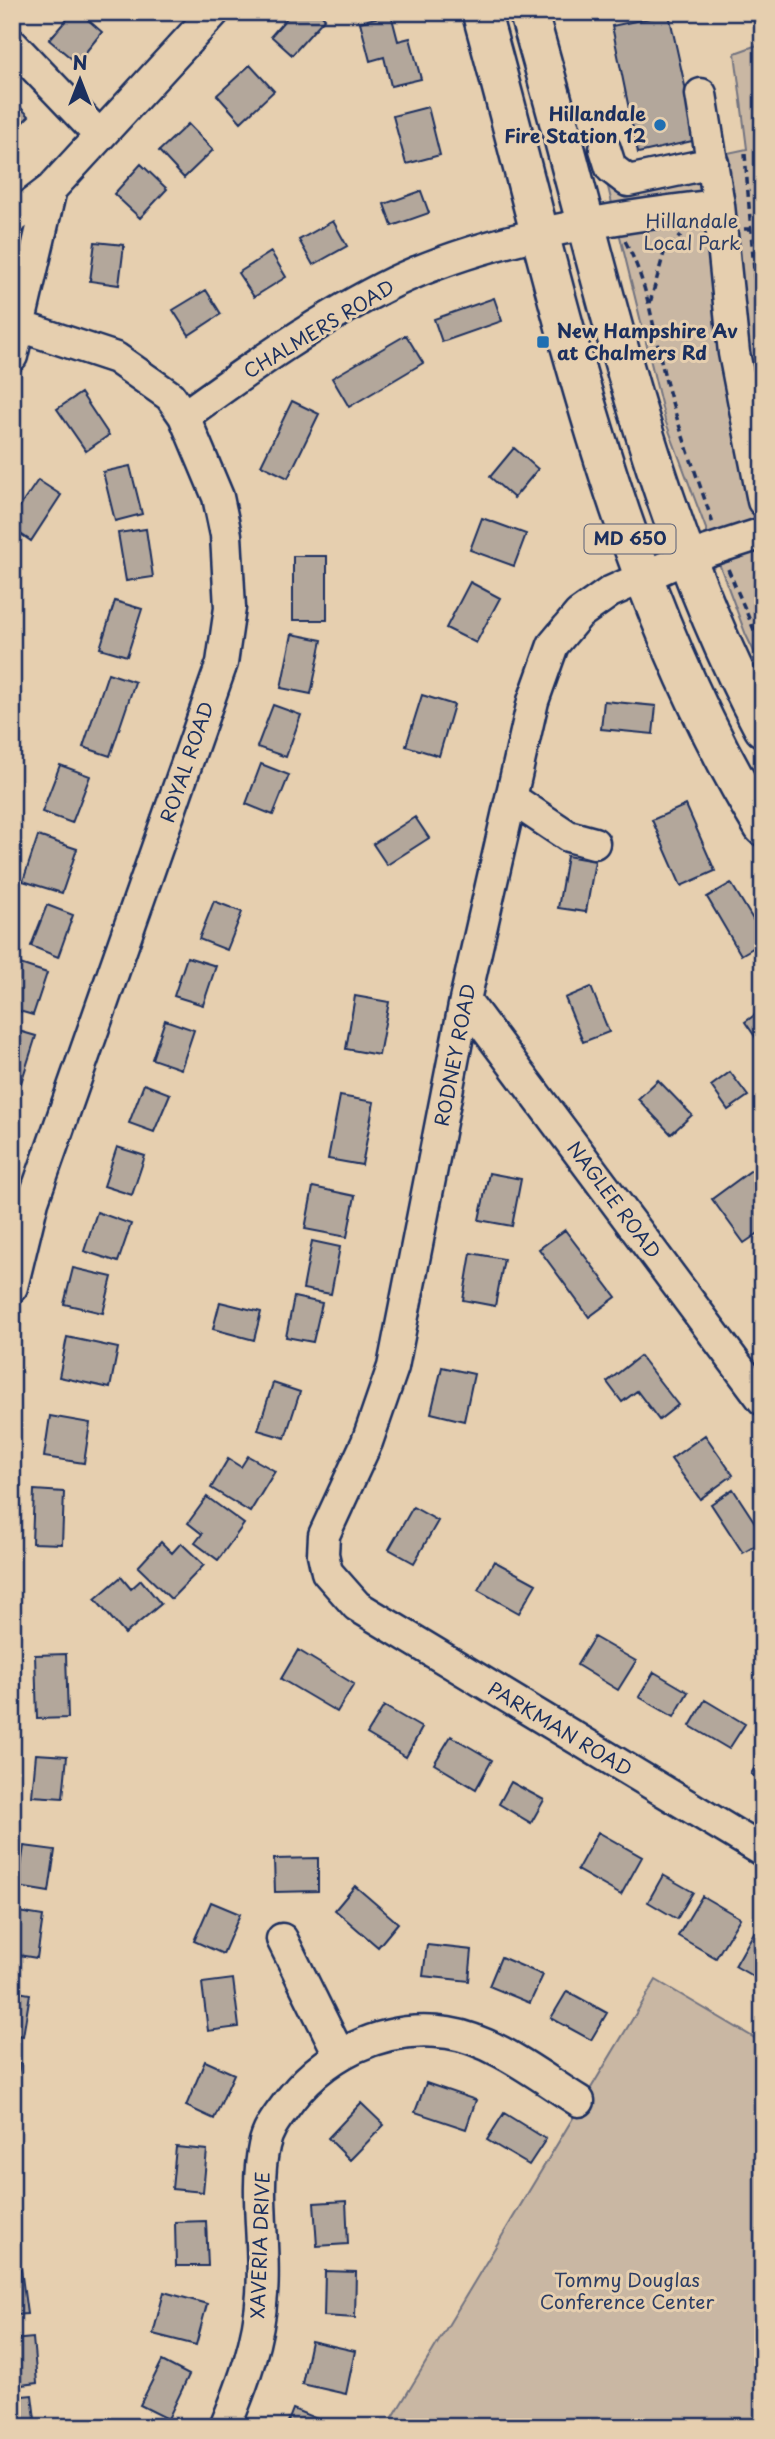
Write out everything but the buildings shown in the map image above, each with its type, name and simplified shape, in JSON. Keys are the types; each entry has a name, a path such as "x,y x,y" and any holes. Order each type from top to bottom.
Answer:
{"main road":[{"name":"MD 650","path":"481,12 603,458 643,576 678,663 763,827"},
{"name":"MD 650","path":"528,12 600,221 627,384 686,558 736,677 763,729"}],"street":[{"path":"12,219 51,189 214,12"},
{"path":"12,44 99,135"},
{"path":"701,94 719,205 734,353 763,501"},
{"path":"605,149 611,169 628,181 713,163"},
{"path":"12,356 51,189"},
{"name":"CHALMERS ROAD","path":"184,416 264,358 395,282 487,249 541,234 600,221 719,205"},
{"name":"ROYAL ROAD","path":"12,1287 33,1201 222,663 230,608 226,534 218,497 184,416 170,396 116,358 19,326"},
{"name":"RODNEY ROAD","path":"357,1606 327,1572 323,1554 324,1535 367,1442 393,1367 465,1000 533,701 554,645 579,614 610,592 686,558 763,533"},
{"path":"511,798 568,836 594,843"},
{"name":"NAGLEE ROAD","path":"465,1000 763,1400"},
{"name":"PARKMAN ROAD","path":"357,1606 763,1851"},
{"path":"282,1939 339,2054"},
{"name":"XAVERIA DRIVE","path":"225,2427 254,2349 262,2294 260,2183 264,2146 270,2128 300,2084 339,2054 357,2045 413,2031 449,2033 485,2044 579,2101"}],"path":[{"path":"745,154 757,309 763,347"},
{"path":"600,221 620,235 634,258 650,305 667,385 715,531"},
{"path":"650,305 664,253 683,234"},
{"path":"724,557 763,651"}],"green space":[{"name":"Hillandale Local Park","path":"763,43 763,670 746,635 665,420 606,179 747,149 735,53"},
{"name":"Tommy Douglas Conference Center","path":"656,1980 763,2043 763,2427 387,2427"}],"place":[{"name":"Hillandale Fire Station 12","path":"660,125"},
{"name":"New Hampshire Av at Chalmers Rd","path":"543,342"}]}
